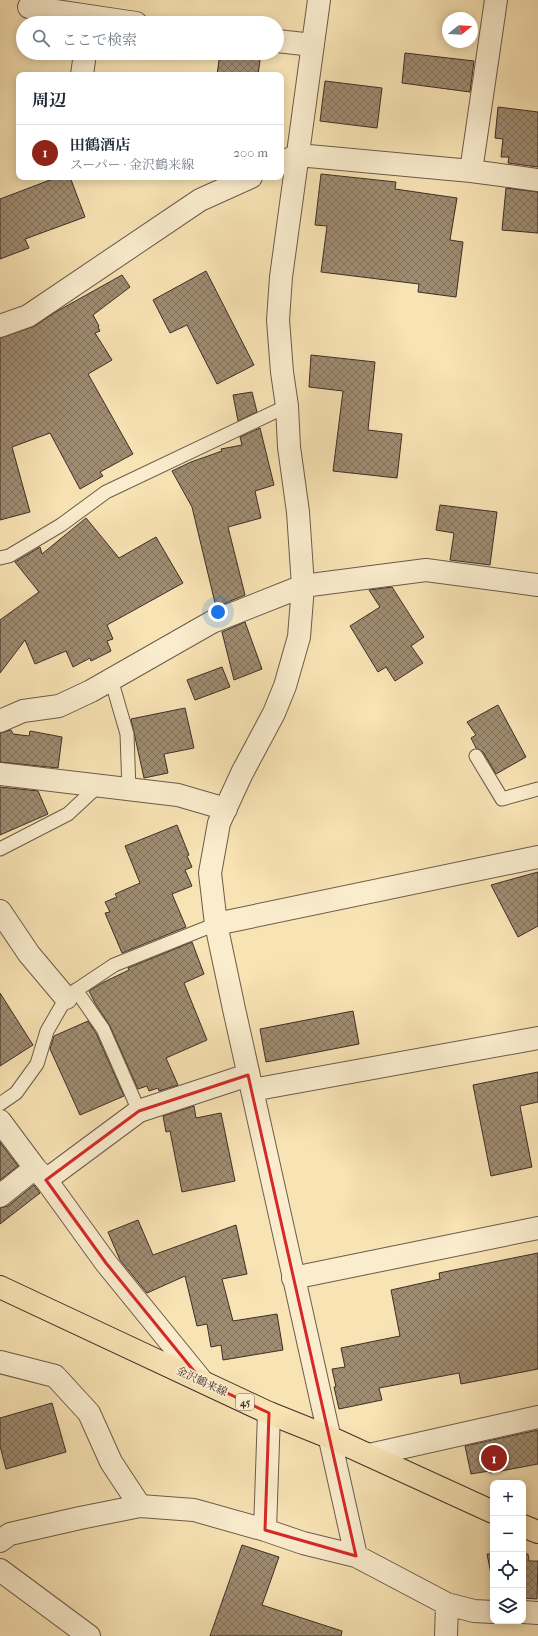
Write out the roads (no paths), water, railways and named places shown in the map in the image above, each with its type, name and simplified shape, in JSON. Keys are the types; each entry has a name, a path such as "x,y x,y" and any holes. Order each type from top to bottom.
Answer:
{"main road":[{"name":"金沢鶴来線","path":"0,1287 269,1413 329,1437 490,1511"},
{"path":"526,1527 538,1532"}],"street":[{"path":"319,0 313,45 290,159 278,320 282,372 287,406 289,447 298,512 303,586 299,637 285,686 274,713 242,773 219,823 210,873 216,924 293,1278 356,1556"},
{"path":"470,171 496,0"},
{"path":"28,7 70,16"},
{"path":"284,42 313,45"},
{"path":"82,72 84,60"},
{"path":"290,159 470,171 538,180"},
{"path":"0,326 28,316 200,200 244,180"},
{"path":"0,721 23,711 59,706 91,691 212,622 303,586 426,570 538,585"},
{"path":"0,774 178,795 226,809"},
{"path":"216,924 538,857"},
{"path":"0,911 29,954 71,994"},
{"path":"0,1196 41,1174 139,1111 250,1083 538,1038"},
{"path":"0,1121 106,1263 202,1381"},
{"path":"293,1278 538,1228"},
{"path":"0,1362 55,1376 89,1413 112,1462 140,1506"},
{"path":"266,1530 269,1413"},
{"path":"369,1456 538,1417"},
{"path":"0,1541 10,1534 140,1506 194,1510 266,1530 303,1543 356,1556 447,1604 474,1611 490,1612"},
{"path":"0,1570 89,1636"},
{"path":"446,1636 447,1604"},
{"path":"526,1612 538,1613"}],"lane":[{"path":"0,558 9,556 61,525 106,492 287,406"},
{"path":"112,679 127,734 129,790"},
{"path":"476,756 502,799 538,789"},
{"path":"0,849 68,814 98,786"},
{"path":"0,1104 16,1093 37,1064 47,1031 71,994 114,965 216,924"},
{"path":"71,994 103,1028 139,1111"}],"place":[{"name":"田鶴酒店","path":"494,1458"}]}
